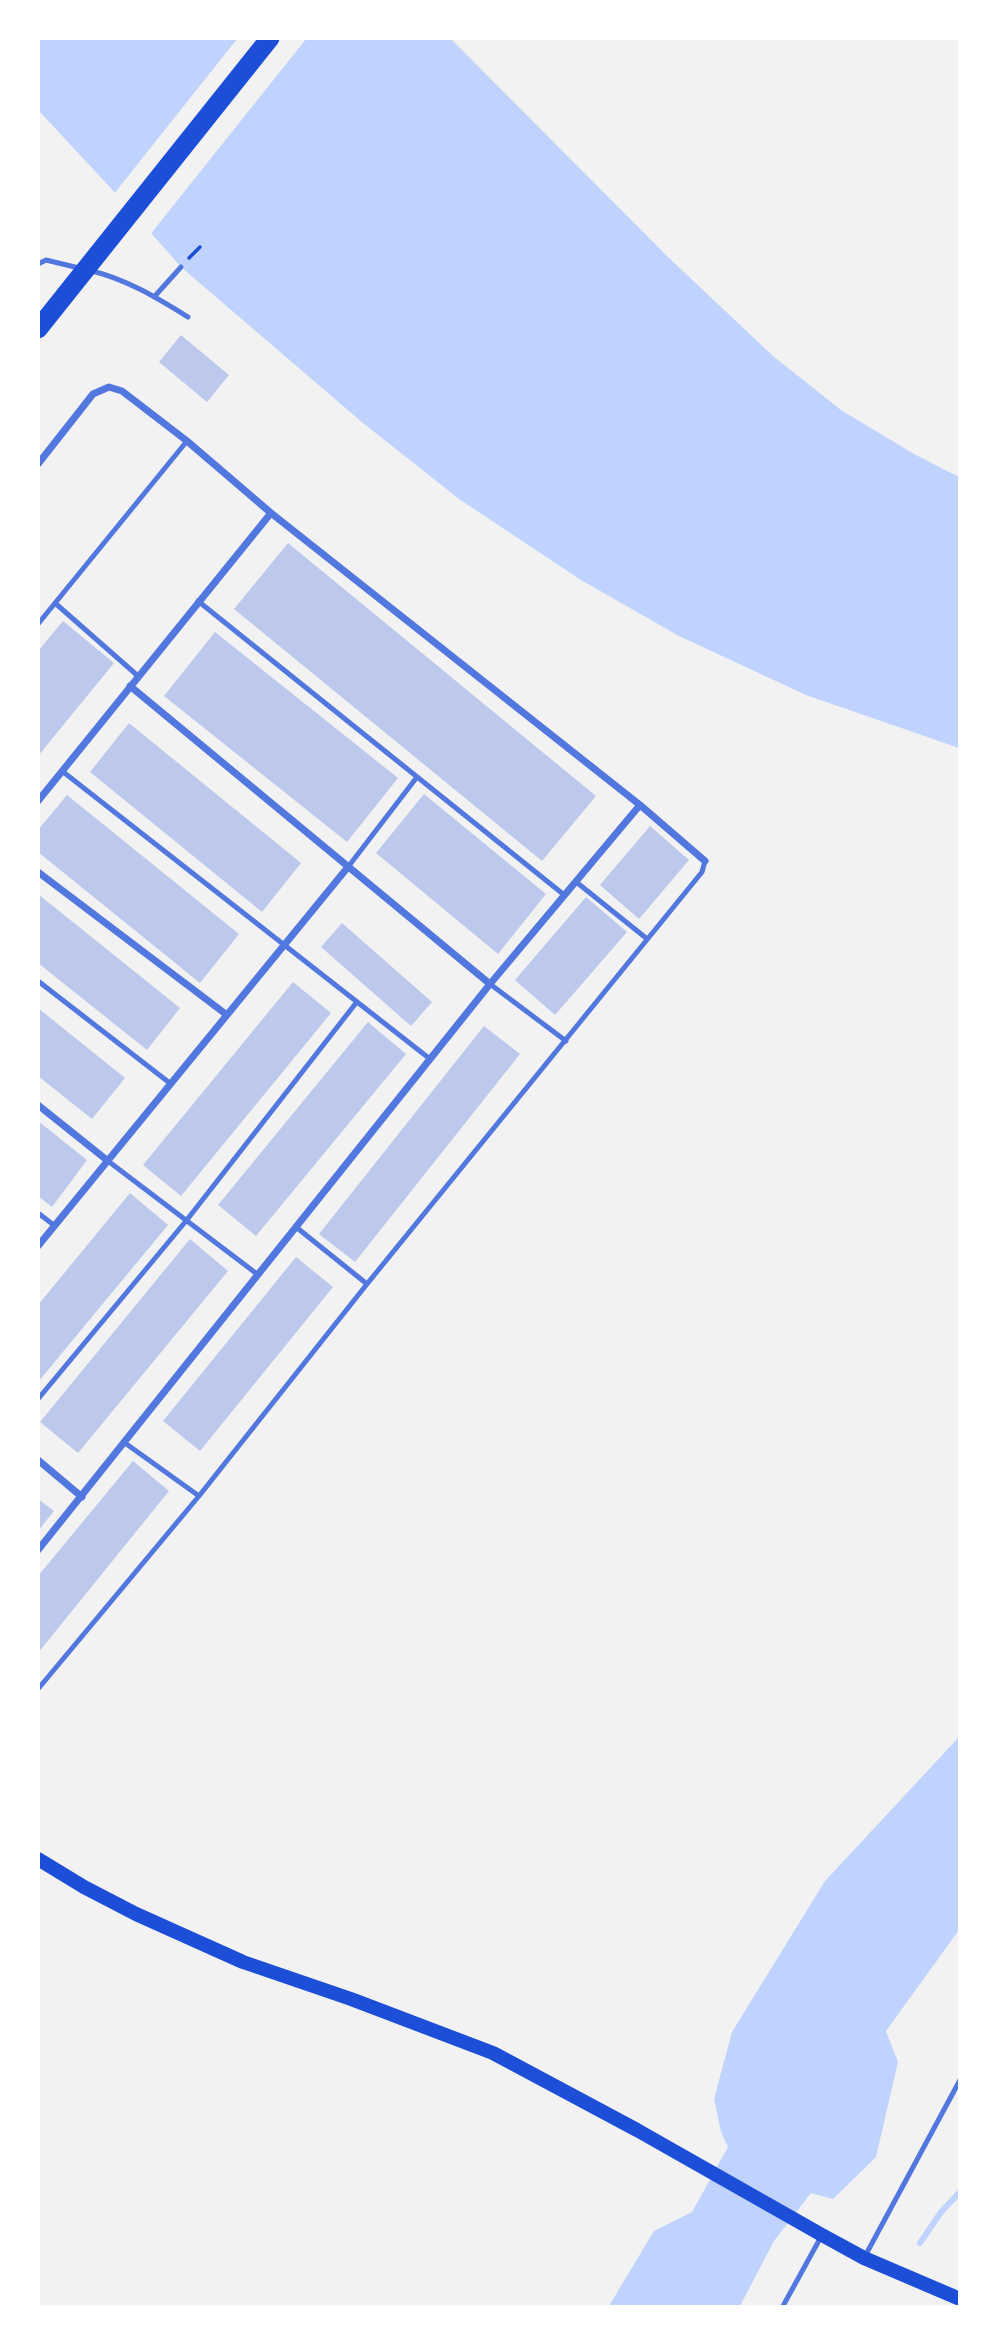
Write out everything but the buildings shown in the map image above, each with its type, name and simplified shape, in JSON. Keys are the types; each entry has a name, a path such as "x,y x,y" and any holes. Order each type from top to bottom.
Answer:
{"highway":[{"path":"38,329 270,38"}],"main road":[{"path":"38,1859 136,1914 243,1962 351,1999 493,2053 637,2130 864,2258 960,2300"}],"street":[{"path":"38,464 93,394 109,387 122,391 187,441 271,513 640,805 705,861"},
{"path":"38,801 271,513"},
{"path":"130,686 490,984"},
{"path":"38,1550 490,984 640,805"},
{"path":"38,1246 348,867"},
{"path":"38,872 227,1015"},
{"path":"38,1105 108,1161"},
{"path":"38,1460 82,1497"}],"lane":[{"path":"38,264 46,260 111,275 188,317"},
{"path":"154,297 181,267"},
{"path":"38,624 187,441"},
{"path":"198,601 563,894"},
{"path":"55,604 138,676"},
{"path":"62,771 430,1059"},
{"path":"348,867 417,777"},
{"path":"38,1689 199,1496 367,1284 566,1041 646,938 702,872 705,861"},
{"path":"575,881 646,938"},
{"path":"38,981 171,1084"},
{"path":"490,984 566,1041"},
{"path":"38,1399 186,1220 356,1003"},
{"path":"108,1161 257,1274"},
{"path":"38,1213 55,1226"},
{"path":"296,1227 367,1284"},
{"path":"125,1443 199,1496"},
{"path":"864,2258 960,2080"},
{"path":"783,2306 822,2235"}],"water":[{"path":"38,39 451,39 668,257 773,356 841,410 914,454 959,477 959,748 806,695 679,636 581,580 459,499 363,423 181,267 39,111"},
{"path":"959,1737 959,1930 886,2031 898,2062 876,2157 833,2199 811,2193 774,2241 740,2306 609,2306 654,2231 692,2212 728,2147 721,2132 714,2099 732,2032 825,1881"}],"pier":[{"path":"237,39 306,39 149,236 113,195"}],"waterway":[{"path":"920,2243 941,2212 960,2192"}]}
